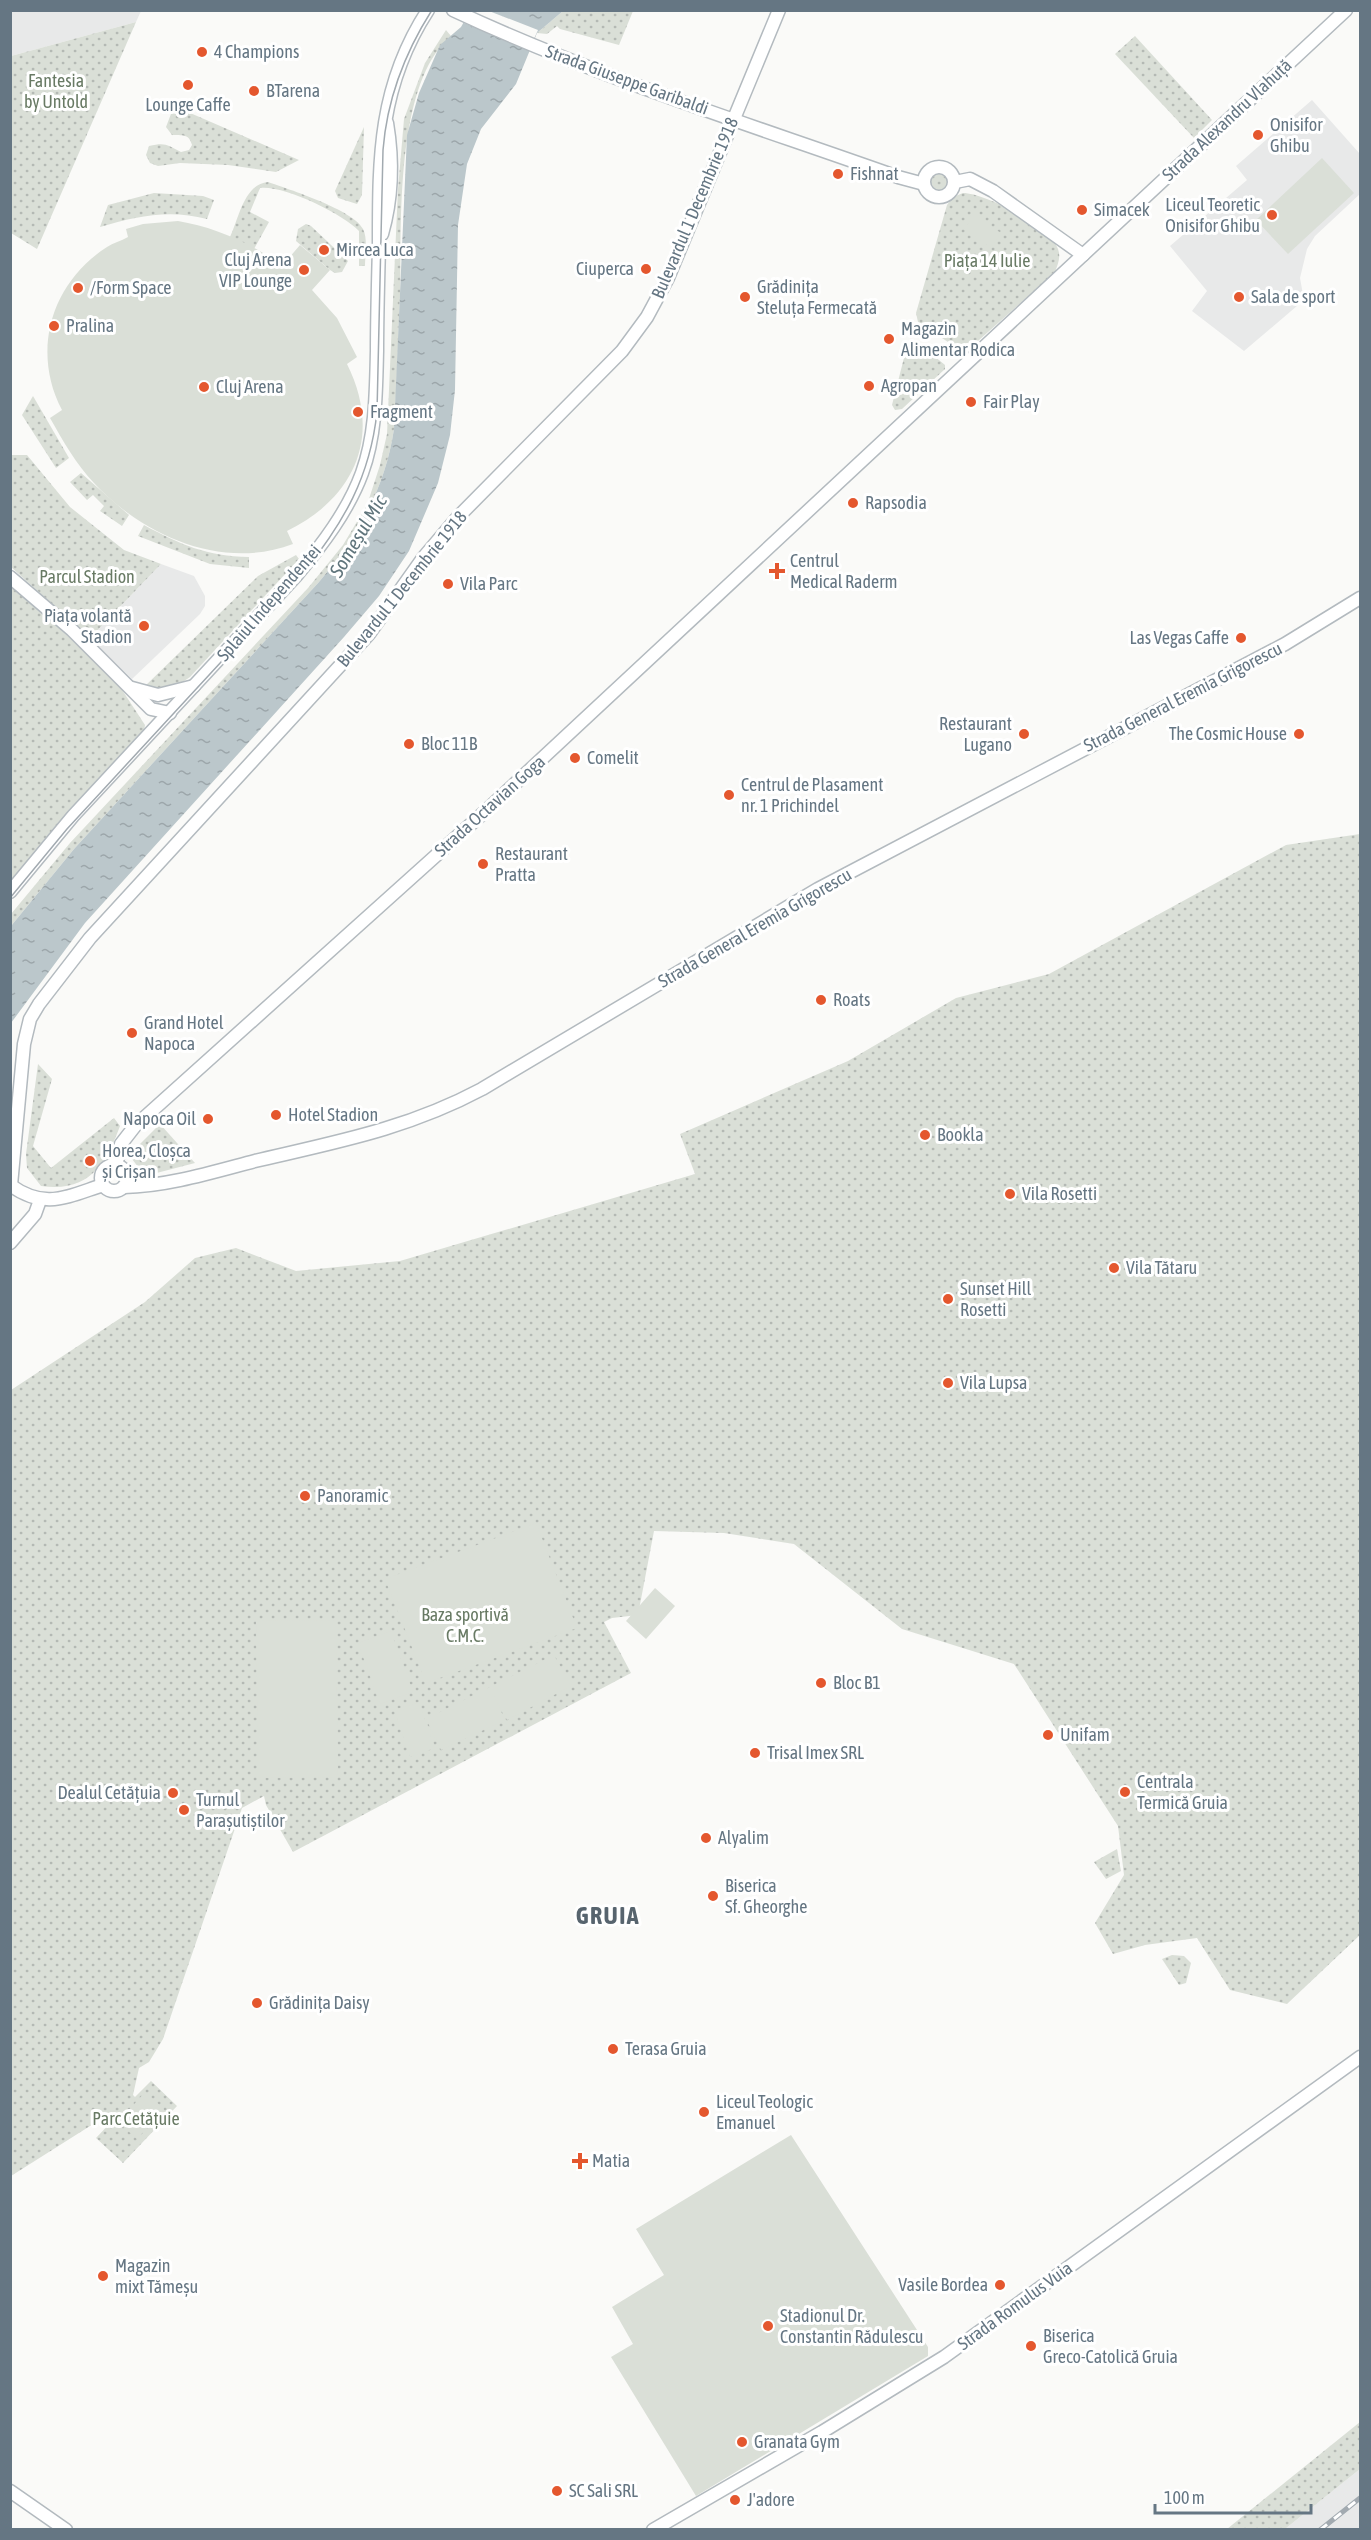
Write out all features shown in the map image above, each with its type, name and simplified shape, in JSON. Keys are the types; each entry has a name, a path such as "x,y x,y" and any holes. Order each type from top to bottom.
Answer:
{"main road":[{"name":"Splaiul Independenței","path":"10,892 73,816 310,560 340,517 357,485 370,446 375,403 379,246 389,211 390,141 385,113 406,49 428,10"},
{"name":"Bulevardul 1 Decembrie 1918","path":"10,1185 24,1044 33,1013 90,938 369,634 423,558 457,518 519,458 633,338 669,278 779,10"},
{"name":"Strada Alexandru Vlahuță","path":"1083,255 1346,10"},
{"name":"Strada Giuseppe Garibaldi","path":"458,13 534,46 733,119 924,184"},
{"path":"939,167 952,173 955,182 949,195 940,198 931,196 924,184 926,174 939,167"},
{"path":"955,182 970,179 987,188 1083,255"},
{"name":"Strada Octavian Goga","path":"116,1166 121,1144 135,1126 490,807 1083,255"},
{"path":"10,577 151,709 172,710"},
{"name":"Strada General Eremia Grigorescu","path":"124,1187 171,1181 362,1136 417,1120 446,1107 492,1083 818,889 1285,644 1360,598"},
{"path":"131,688 158,695 195,686"},
{"path":"158,695 172,710"},
{"path":"10,1185 40,1200 66,1196 103,1185 115,1191 124,1187 126,1173 116,1166 109,1167 103,1172 103,1185"},
{"path":"10,1243 34,1214 40,1200"},
{"name":"Strada Romulus Vuia","path":"653,2529 822,2432 952,2352 1360,2057"},
{"path":"10,2491 66,2529"}],"shaded area":[{"path":"11,11 141,11 136,22 11,56"},
{"name":"Liceul Teoretic Onisifor Ghibu","path":"1312,100 1360,154 1360,194 1315,236 1307,249 1300,278 1304,300 1244,351 1192,311 1207,291 1170,246 1247,180 1236,166"},
{"name":"Piața volantă Stadion","path":"161,564 194,576 205,596 205,606 200,614 132,679 90,638"},
{"path":"1360,2469 1360,2529 1285,2529"}],"green space":[{"path":"563,11 633,11 619,45 560,29 557,26 547,34 537,33"},
{"name":"Fantesia by Untold","path":"136,22 37,249 11,233 11,56"},
{"path":"446,30 451,36 433,58 419,87 410,121 402,195 394,429 384,472 368,511 346,547 319,582 74,849 11,926 11,914 70,843 308,588 343,545 367,505 387,434 398,189 404,119 425,63"},
{"path":"1135,36 1212,120 1194,138 1115,54"},
{"path":"174,106 299,160 276,172 228,165 180,163 158,166 150,163 146,155 149,146 166,145 181,152 189,150 192,145 187,137 172,135 166,127"},
{"path":"364,127 362,195 357,204 338,198 335,191"},
{"path":"1322,158 1354,193 1288,254 1256,220"},
{"path":"939,171 948,174 951,183 948,192 939,195 930,192 927,183 930,174"},
{"path":"268,182 320,201 357,222 363,229 365,237 365,266 359,266 359,231 351,224 312,202 270,188 260,188 250,212 269,222 254,249 230,237 248,195 260,184"},
{"path":"154,193 203,196 214,200 207,219 166,214 100,227 108,205"},
{"name":"Piața 14 Iulie","path":"963,193 1001,205 1031,222 1053,240 1059,255 1055,272 963,352 918,322 916,313 947,205 953,197"},
{"path":"974,215 1001,233 991,248 964,229"},
{"name":"Cluj Arena","path":"178,221 205,227 232,237 282,266 300,245 330,270 312,290 337,318 357,357 347,364 357,390 362,415 362,439 356,461 346,482 331,500 311,517 287,531 293,544 266,551 239,553 212,551 186,544 160,533 136,519 114,502 87,476 50,418 62,410 53,388 48,365 48,342 52,320 60,299 72,279 107,247 128,237 126,229 143,224"},
{"path":"306,224 311,226 348,261 342,272 335,273 330,270 296,241 298,229"},
{"path":"912,341 917,342 945,365 945,369 902,409 895,410 892,405 907,346"},
{"path":"33,396 69,458 56,468 22,415"},
{"name":"Parcul Stadion","path":"11,455 27,455 70,507 124,550 161,564 90,638 11,567"},
{"path":"81,473 129,515 122,526 100,511 104,506 93,495 87,500 70,482"},
{"path":"144,525 207,552 249,557 249,568 210,564 138,536"},
{"path":"296,555 299,559 190,677 167,688 142,689 258,576"},
{"path":"11,586 113,676 145,725 144,731 11,880"},
{"path":"1360,834 1360,1935 1287,2004 1230,1990 1197,1938 1145,1945 1113,1954 1095,1923 1124,1875 1118,1826 1014,1664 902,1629 794,1544 724,1533 654,1531 638,1615 612,1618 604,1622 631,1673 293,1852 266,1805 264,1796 242,1808 163,2039 149,2062 139,2068 133,2095 135,2097 151,2081 177,2106 123,2163 96,2138 114,2119 109,2114 11,2176 11,1390 145,1302 195,1258 236,1248 296,1271 400,1261 695,1174 680,1134 848,1061 956,998 1049,974 1286,845"},
{"path":"38,1064 52,1079 33,1146 51,1168 114,1118 120,1126 102,1164 83,1180 72,1185 41,1186 27,1168 26,1154"},
{"path":"160,1124 195,1163 145,1176 132,1159 132,1152"},
{"name":"Baza sportivă C.M.C.","path":"536,1523 577,1628 426,1683 385,1579"},
{"path":"655,1588 675,1606 646,1639 626,1621"},
{"path":"336,1620 338,1777 258,1778 256,1621"},
{"path":"391,1631 413,1692 380,1704 358,1643"},
{"path":"554,1655 571,1686 507,1720 494,1696 505,1720 441,1750 426,1719"},
{"path":"419,1702 435,1748 410,1757 394,1710"},
{"path":"1117,1849 1121,1871 1106,1879 1094,1862"},
{"path":"1172,1955 1184,1956 1191,1963 1186,1983 1179,1985 1162,1959"},
{"name":"Parc Cetățuie","path":"145,2092 164,2109 137,2139 118,2122"},
{"name":"Stadionul Dr. Constantin Rădulescu","path":"791,2135 928,2347 928,2356 696,2496 611,2357 633,2344 612,2307 664,2275 636,2229"},
{"path":"1360,2422 1360,2469 1285,2529 1227,2529"}],"water":[{"name":"Someșul Mic","path":"470,11 563,11 537,33 516,84 481,129 467,164 458,225 455,390 450,435 438,483 409,551 379,596 344,637 85,923 11,1023 11,926 74,849 319,582 346,547 377,492 390,451 394,429 407,135 419,93 440,45 461,27"}],"pier":[{"path":"470,11 489,11 538,30 529,50 464,23"}],"tram line":[{"path":"10,898 67,829 304,572 343,517 353,498 368,457 377,412 385,131 398,77 413,43 432,10"}],"railway":[{"path":"1320,2530 1360,2498"}],"place":[{"name":"4 Champions","path":"202,52"},
{"name":"Lounge Caffe","path":"188,85"},
{"name":"BTarena","path":"254,91"},
{"name":"Onisifor Ghibu","path":"1258,135"},
{"name":"Fishnat","path":"838,174"},
{"name":"Simacek","path":"1082,210"},
{"name":"Liceul Teoretic Onisifor Ghibu","path":"1272,215"},
{"name":"Mircea Luca","path":"324,250"},
{"name":"Ciuperca","path":"646,269"},
{"name":"Cluj Arena VIP Lounge","path":"304,270"},
{"name":"/Form Space","path":"78,288"},
{"name":"Grădinița Steluța Fermecată","path":"745,297"},
{"name":"Sala de sport","path":"1239,297"},
{"name":"Pralina","path":"54,326"},
{"name":"Magazin Alimentar Rodica","path":"889,339"},
{"name":"Agropan","path":"869,386"},
{"name":"Cluj Arena","path":"204,387"},
{"name":"Fair Play","path":"971,402"},
{"name":"Fragment","path":"358,412"},
{"name":"Rapsodia","path":"853,503"},
{"name":"Centrul Medical Raderm","path":"777,571"},
{"name":"Vila Parc","path":"448,584"},
{"name":"Piața volantă Stadion","path":"144,626"},
{"name":"Las Vegas Caffe","path":"1241,638"},
{"name":"Restaurant Lugano","path":"1024,734"},
{"name":"The Cosmic House","path":"1299,734"},
{"name":"Bloc 11B","path":"409,744"},
{"name":"Comelit","path":"575,758"},
{"name":"Centrul de Plasament nr. 1 Prichindel","path":"729,795"},
{"name":"Restaurant Pratta","path":"483,864"},
{"name":"Roats","path":"821,1000"},
{"name":"Grand Hotel Napoca","path":"132,1033"},
{"name":"Hotel Stadion","path":"276,1115"},
{"name":"Napoca Oil","path":"208,1119"},
{"name":"Bookla","path":"925,1135"},
{"name":"Horea, Cloșca și Crișan","path":"90,1161"},
{"name":"Vila Rosetti","path":"1010,1194"},
{"name":"Vila Tătaru","path":"1114,1268"},
{"name":"Sunset Hill Rosetti","path":"948,1299"},
{"name":"Vila Lupsa","path":"948,1383"},
{"name":"Panoramic","path":"305,1496"},
{"name":"Bloc B1","path":"821,1683"},
{"name":"Unifam","path":"1048,1735"},
{"name":"Trisal Imex SRL","path":"755,1753"},
{"name":"Centrala Termică Gruia","path":"1125,1792"},
{"name":"Dealul Cetățuia","path":"173,1793"},
{"name":"Turnul Parașutiștilor","path":"184,1810"},
{"name":"Alyalim","path":"706,1838"},
{"name":"Biserica Sf. Gheorghe","path":"713,1896"},
{"name":"Grădinița Daisy","path":"257,2003"},
{"name":"Terasa Gruia","path":"613,2049"},
{"name":"Liceul Teologic Emanuel","path":"704,2112"},
{"name":"Matia","path":"580,2161"},
{"name":"Magazin mixt Tămeșu","path":"103,2276"},
{"name":"Vasile Bordea","path":"1000,2285"},
{"name":"Stadionul Dr. Constantin Rădulescu","path":"768,2326"},
{"name":"Biserica Greco-Catolică Gruia","path":"1031,2346"},
{"name":"Granata Gym","path":"742,2442"},
{"name":"SC Sali SRL","path":"557,2491"},
{"name":"J'adore","path":"735,2500"}],"district":[{"name":"GRUIA","path":"608,1916"}]}
